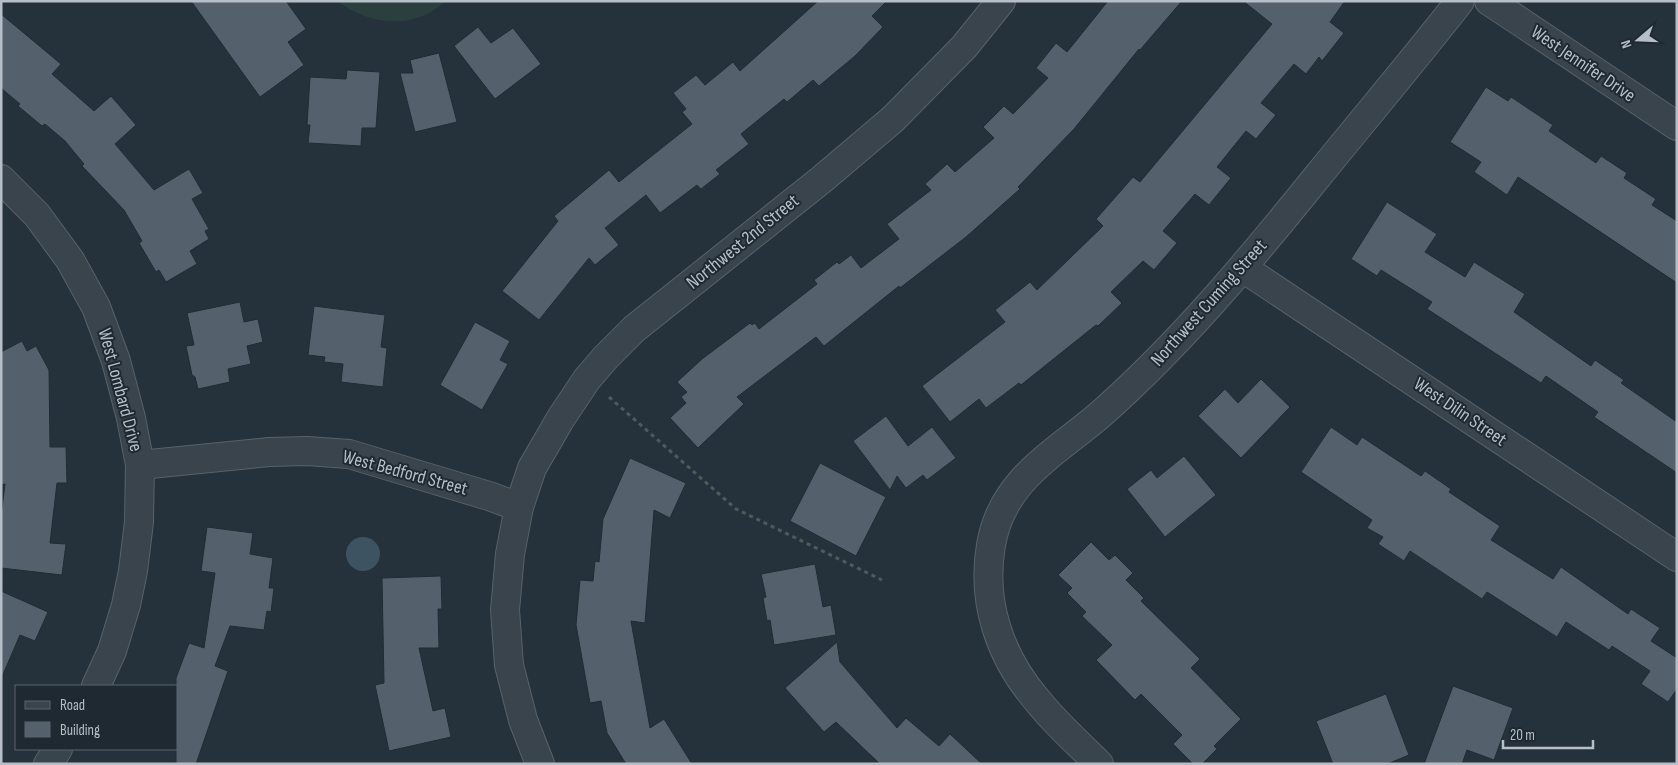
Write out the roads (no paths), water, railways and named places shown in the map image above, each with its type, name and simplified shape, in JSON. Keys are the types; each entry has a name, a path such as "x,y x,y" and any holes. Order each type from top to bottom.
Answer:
{"street":[{"name":"Northwest 2nd Street","path":"540,764 522,720 509,665 505,610 510,554 519,507 532,468 561,418 587,379 634,329 821,180 893,119 964,47 1001,1"},
{"name":"Northwest Cuming Street","path":"1098,764 1037,701 1007,657 990,607 988,583 991,545 998,519 1012,494 1034,467 1087,426 1134,385 1186,332 1243,268 1460,1"},
{"name":"West Jennifer Drive","path":"1489,1 1677,126"},
{"name":"West Lombard Drive","path":"1,179 36,215 70,260 96,307 116,361 131,418 140,464 138,522 133,571 126,605 112,651 96,685"},
{"name":"West Dilin Street","path":"1243,268 1677,557"},
{"name":"West Bedford Street","path":"140,464 269,452 307,451 349,454 489,496 519,507"},
{"path":"48,764 57,750"}],"water":[{"path":"363,537 370,538 375,542 379,547 379,561 375,566 370,570 363,571 356,570 351,566 347,561 346,554 347,547 351,542 356,538"}]}
